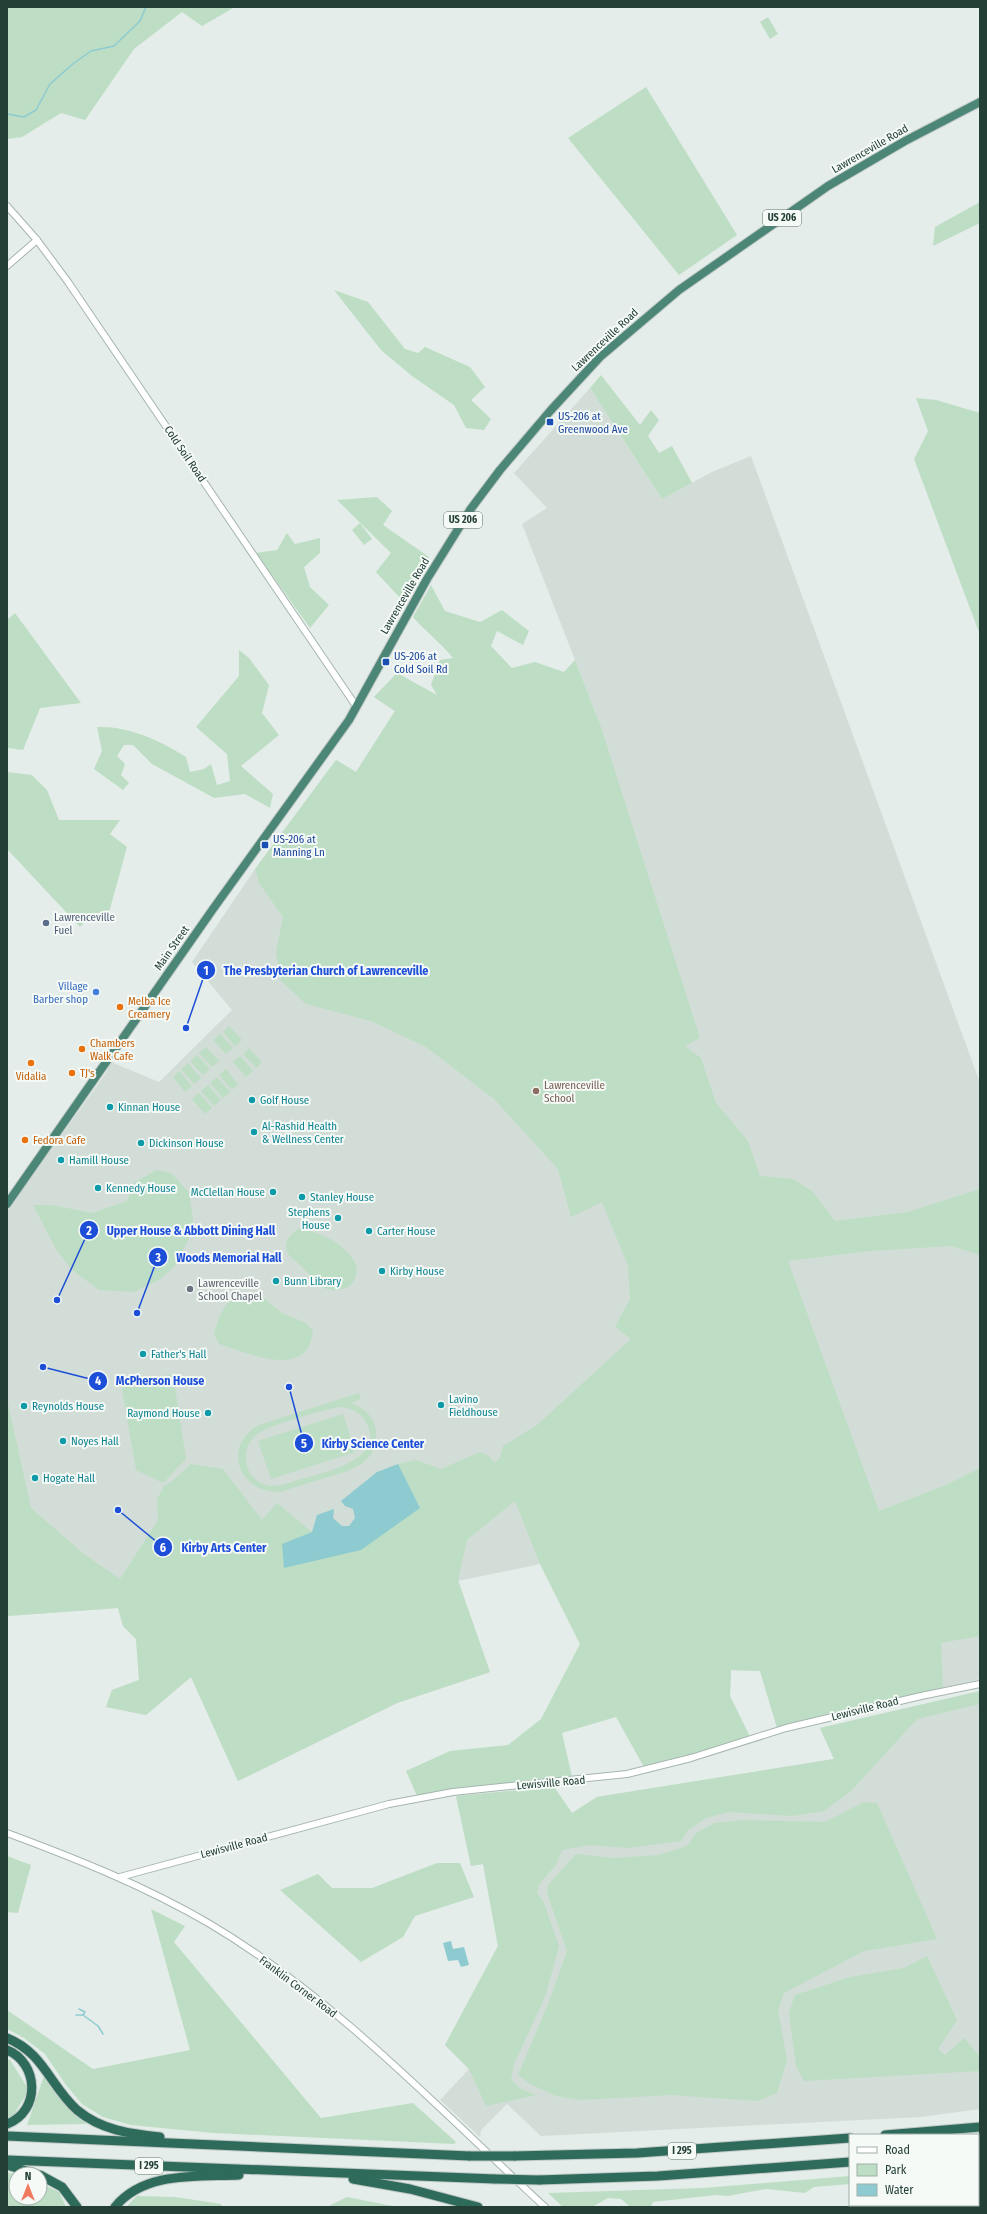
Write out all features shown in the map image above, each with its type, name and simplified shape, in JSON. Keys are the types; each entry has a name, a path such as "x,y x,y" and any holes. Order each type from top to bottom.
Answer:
{"highway":[{"name":"Lawrenceville Road","path":"356,706 427,579 470,510 500,470 547,414 600,356 674,293 828,186 905,141 980,102"},
{"name":"Main Street","path":"7,1204 213,909 349,720 356,706"},
{"path":"7,2038 16,2042 34,2056 76,2109 111,2129 134,2135 269,2147"},
{"path":"7,2050 18,2056 27,2067 33,2088 26,2108 17,2119 7,2124"},
{"path":"899,2134 980,2128"},
{"name":"I 295","path":"7,2136 470,2156 637,2153 849,2138"},
{"name":"I 295","path":"7,2160 292,2172 538,2180 673,2175 849,2162"},
{"path":"115,2207 132,2191 160,2180 292,2172"},
{"path":"308,2172 410,2189 478,2207"},
{"path":"48,2180 64,2189 77,2207"}],"street":[{"name":"Cold Soil Road","path":"7,206 37,240 71,285 356,706"},
{"path":"7,266 37,240"},
{"name":"Lewisville Road","path":"120,1877 389,1804 453,1792 627,1774 691,1758 786,1728 921,1696 980,1684"},
{"name":"Franklin Corner Road","path":"7,1833 120,1877 211,1925 303,1988 374,2048 545,2207"}],"shaded area":[{"name":"Lawrenceville School","path":"590,388 662,499 712,472 751,456 980,1083 980,1679 778,1731 760,1671 731,1670 730,1696 751,1739 580,1644 540,1564 458,1581 490,1672 397,1703 238,1781 191,1677 146,1715 106,1707 112,1690 139,1680 136,1639 123,1626 118,1608 7,1616 7,1211 106,1073 111,1062 159,1082 232,1010 192,962 255,869 336,760 356,772 395,711 374,697 397,673 437,696 600,724 522,524 547,508 514,473"},
{"path":"980,1691 980,2109 921,2117 541,2136 507,2104 481,2130 480,2137 440,2100 469,2069 445,2045 498,1946 483,1864 471,1866 456,1796 554,1787 572,1813 597,1797 834,1759 820,1728"}],"green space":[{"path":"7,7 235,7 202,26 182,12 134,49 85,120 61,113 22,137 7,139"},
{"path":"768,17 778,34 770,39 760,22"},
{"path":"646,87 737,235 679,275 568,138"},
{"path":"980,202 980,223 933,246 935,227"},
{"path":"334,290 368,302 405,349 418,353 425,347 470,367 485,387 471,400 491,419 484,430 466,428 454,405 412,376 381,350"},
{"path":"601,375 640,425 651,410 659,420 648,436 659,453 672,446 692,483 662,499 590,388"},
{"path":"916,398 936,400 980,413 980,635 914,459 928,431"},
{"path":"377,497 392,511 383,525 429,557 402,600 376,572 391,553 337,500"},
{"path":"360,523 372,539 364,545 352,530"},
{"path":"287,533 295,544 320,538 320,553 304,567 310,587 329,605 310,628 256,553 277,550"},
{"path":"431,585 445,611 480,622 502,610 529,631 523,645 497,631 491,646 512,668 535,662 564,672 575,660 600,724 700,1038 685,1046 701,1058 716,1103 748,1141 760,1176 793,1179 813,1192 835,1221 908,1212 980,1189 980,1255 951,1246 869,1251 788,1261 879,1511 946,1485 980,1468 980,1636 941,1643 943,1689 778,1731 760,1671 731,1670 730,1696 751,1739 645,1769 616,1717 562,1733 573,1781 417,1796 406,1771 450,1751 508,1745 541,1719 580,1644 540,1564 515,1501 467,1540 458,1580 490,1672 397,1703 238,1781 191,1677 146,1715 106,1707 112,1690 139,1680 136,1639 123,1626 118,1608 7,1616 7,1399 31,1508 84,1554 120,1579 158,1520 157,1499 164,1486 171,1482 191,1464 223,1469 262,1520 277,1503 312,1532 282,1544 420,1508 398,1464 416,1460 441,1469 480,1452 489,1456 494,1463 500,1458 503,1446 537,1425 631,1339 615,1327 630,1299 628,1266 602,1202 571,1217 558,1169 494,1099 426,1047 371,1021 306,1004 281,981 276,952 283,917 259,883 255,869 336,760 356,772 395,711 374,697 397,673 437,695 431,685 440,660 453,658 444,647 413,617"},
{"path":"15,613 81,703 40,708 23,750 8,748 7,742 7,620"},
{"path":"239,650 249,658 269,685 262,713 279,735 241,766 273,794 270,808 245,794 214,798 152,764 133,745 124,745 117,756 125,764 121,775 129,783 123,790 94,769 102,751 97,727 109,727 143,735 176,751 186,757 190,772 204,769 211,764 217,785 230,781 227,754 196,727 239,676"},
{"path":"7,772 32,775 47,790 59,820 120,820 110,834 127,847 108,916 92,914 80,927 7,849"},
{"path":"229,1026 242,1040 235,1046 223,1032"},
{"path":"220,1034 233,1048 226,1054 213,1040"},
{"path":"206,1047 219,1061 212,1067 199,1053"},
{"path":"249,1048 262,1062 256,1068 243,1054"},
{"path":"197,1055 210,1069 203,1075 190,1061"},
{"path":"240,1056 253,1071 246,1077 233,1062"},
{"path":"188,1063 201,1078 194,1084 181,1069"},
{"path":"226,1069 238,1084 232,1090 219,1075"},
{"path":"179,1071 192,1086 185,1092 173,1077"},
{"path":"217,1077 230,1092 223,1098 210,1083"},
{"path":"208,1085 221,1100 214,1106 201,1091"},
{"path":"199,1093 212,1108 205,1114 192,1099"},
{"path":"156,1170 171,1173 189,1192 193,1220 191,1234 176,1265 159,1280 134,1292 99,1290 71,1269 56,1249 33,1205 52,1205 92,1213 127,1201 134,1183"},
{"path":"300,1228 329,1238 347,1252 354,1260 356,1268 355,1278 350,1285 334,1290 323,1287 318,1284 289,1255 286,1249 287,1240"},
{"path":"238,1295 261,1296 282,1313 306,1323 313,1331 309,1346 300,1355 289,1359 275,1360 245,1353 219,1344 214,1334 220,1317 228,1303"},
{"path":"173,1374 186,1459 163,1483 136,1470 121,1384"},
{"path":"359,1393 361,1399 351,1403 360,1407 371,1417 376,1431 375,1442 373,1451 368,1458 353,1468 281,1492 268,1491 257,1487 248,1480 238,1461 239,1451 243,1440 252,1429 265,1423","holes":["333,1408 344,1408 359,1414 367,1424 370,1437 367,1448 358,1457 346,1465 317,1475 279,1485 271,1486 262,1484 250,1474 247,1466 247,1450 255,1436 282,1423 309,1414"]},
{"path":"343,1414 355,1452 271,1479 258,1441"},
{"path":"980,1691 980,1704 917,1719 851,1791 824,1811 792,1816 729,1812 706,1818 688,1830 681,1841 628,1848 590,1845 562,1850 556,1865 540,1883 537,1892 544,1903 559,1946 545,1997 514,2064 511,2079 519,2088 536,2095 486,2106 469,2069 445,2045 498,1946 483,1864 471,1866 456,1796 554,1787 572,1813 597,1797 834,1759 820,1728"},
{"path":"864,1802 877,1803 937,1939 864,1951 784,1993 778,2010 787,2060 777,2093 758,2101 671,2095 580,2100 556,2096 530,2084 518,2075 549,2002 567,1951 547,1893 548,1885 576,1854 613,1858 659,1855 687,1846 696,1833 715,1823 743,1820 825,1822"},
{"path":"7,1856 31,1865 18,1913 7,1912"},
{"path":"437,1863 460,1863 474,1897 415,1916 403,1937 361,1962 280,1890 318,1874 332,1888 372,1888"},
{"path":"151,1909 185,1926 174,1942 321,2118 413,2103 456,2142 454,2144 213,2133 131,2125 103,2117 82,2104 66,2085 45,2054 24,2038 7,2029 7,2010 93,2069 190,2050"},
{"path":"927,1956 957,2020 938,2049 945,2055 964,2038 980,2057 980,2071 804,2081 796,2066 789,2013 795,1995 850,1977 904,1968"},
{"path":"7,2059 10,2060 29,2090 11,2119 7,2122"},
{"path":"44,2076 61,2099 87,2124 27,2125"},
{"path":"7,2173 8,2206 48,2206 48,2187 59,2192 66,2207 7,2207"},
{"path":"849,2176 849,2184 814,2187 805,2193 766,2189 728,2196 716,2195 653,2202 651,2207 630,2207 621,2199 608,2198 592,2207 563,2207 548,2193 703,2188"},
{"path":"137,2196 175,2197 221,2204 223,2207 126,2207"},
{"path":"347,2197 398,2207 327,2207"}],"water":[{"path":"398,1464 420,1508 361,1550 284,1568 282,1544 312,1532 317,1515 334,1509 333,1518 342,1526 349,1526 355,1518 353,1509 345,1506 341,1501 377,1472"},
{"path":"451,1941 453,1949 464,1947 469,1965 461,1967 458,1960 448,1961 443,1943"}],"waterway":[{"path":"7,114 24,117 36,110 50,84 74,63 91,51 114,46 140,21 146,7"},
{"path":"79,2009 85,2012 83,2015"},
{"path":"76,2015 83,2015 98,2026 103,2034"}],"place":[{"name":"US-206 at Greenwood Ave","path":"550,422"},
{"name":"US-206 at Cold Soil Rd","path":"386,662"},
{"name":"US-206 at Manning Ln","path":"265,845"},
{"name":"Lawrenceville Fuel","path":"46,923"},
{"name":"Village Barber shop","path":"96,992"},
{"name":"Melba Ice Creamery","path":"120,1007"},
{"name":"The Presbyterian Church of Lawrenceville","path":"186,1028"},
{"name":"Chambers Walk Cafe","path":"82,1049"},
{"name":"Vidalia","path":"31,1063"},
{"name":"TJ's","path":"72,1073"},
{"name":"Lawrenceville School","path":"536,1091"},
{"name":"Golf House","path":"252,1100"},
{"name":"Kinnan House","path":"110,1107"},
{"name":"Al-Rashid Health & Wellness Center","path":"254,1132"},
{"name":"Fedora Cafe","path":"25,1140"},
{"name":"Dickinson House","path":"141,1143"},
{"name":"Hamill House","path":"61,1160"},
{"name":"Kennedy House","path":"98,1188"},
{"name":"McClellan House","path":"273,1192"},
{"name":"Stanley House","path":"302,1197"},
{"name":"Stephens House","path":"338,1218"},
{"name":"Carter House","path":"369,1231"},
{"name":"Kirby House","path":"382,1271"},
{"name":"Bunn Library","path":"276,1281"},
{"name":"Lawrenceville School Chapel","path":"190,1289"},
{"name":"Upper House & Abbott Dining Hall","path":"57,1300"},
{"name":"Woods Memorial Hall","path":"137,1313"},
{"name":"Father's Hall","path":"143,1354"},
{"name":"McPherson House","path":"43,1367"},
{"name":"Kirby Science Center","path":"289,1387"},
{"name":"Lavino Fieldhouse","path":"441,1405"},
{"name":"Reynolds House","path":"24,1406"},
{"name":"Raymond House","path":"208,1413"},
{"name":"Noyes Hall","path":"63,1441"},
{"name":"Hogate Hall","path":"35,1478"},
{"name":"Kirby Arts Center","path":"118,1510"}]}
